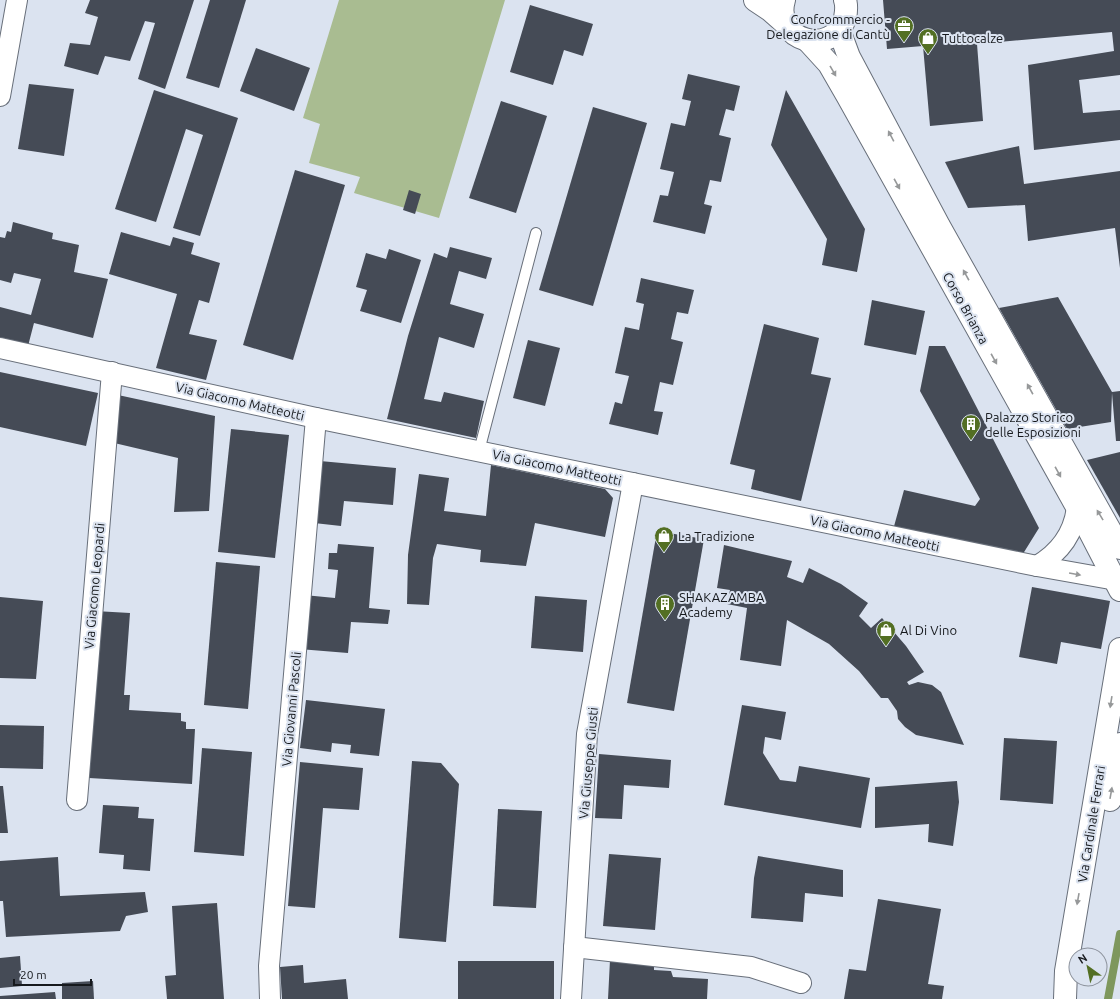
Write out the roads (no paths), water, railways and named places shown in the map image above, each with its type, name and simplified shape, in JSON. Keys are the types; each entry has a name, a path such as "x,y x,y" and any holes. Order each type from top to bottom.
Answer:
{"main road":[{"path":"755,0 770,10 787,25"},
{"path":"784,0 783,15 787,25"},
{"path":"808,41 825,39 839,30 843,24 846,13 845,0"},
{"name":"Corso Brianza","path":"787,25 798,37 808,41 829,64 1078,508 1118,585"},
{"name":"Corso Brianza","path":"839,30 849,57 938,226 1120,548"},
{"name":"Via Cardinale Ferrari","path":"1065,999 1066,971 1120,649"},
{"name":"Via Cardinale Ferrari","path":"1084,947 1120,744"},
{"path":"1071,999 1075,987"}],"street":[{"path":"0,96 17,0"},
{"name":"Via Giacomo Matteotti","path":"0,348 316,418 1036,566 1118,585"},
{"name":"Via Giacomo Leopardi","path":"77,800 112,372"},
{"name":"Via Giovanni Pascoli","path":"270,999 269,966 316,418"},
{"name":"Via Giuseppe Giusti","path":"571,999 587,734 633,483"},
{"path":"1036,566 1053,555 1066,539 1073,528 1078,508"},
{"path":"574,947 751,967 801,983"}],"lane":[{"path":"479,451 536,233"}],"waterway":[{"path":"1108,999 1120,934"}],"place":[{"name":"Confcommercio - Delegazione di Cantù","path":"904,43"},
{"name":"Tuttocalze","path":"928,55"},
{"name":"Palazzo Storico delle Esposizioni","path":"971,441"},
{"name":"La Tradizione","path":"664,553"},
{"name":"SHAKAZAMBA Academy","path":"665,621"},
{"name":"Al Di Vino","path":"886,647"}]}
